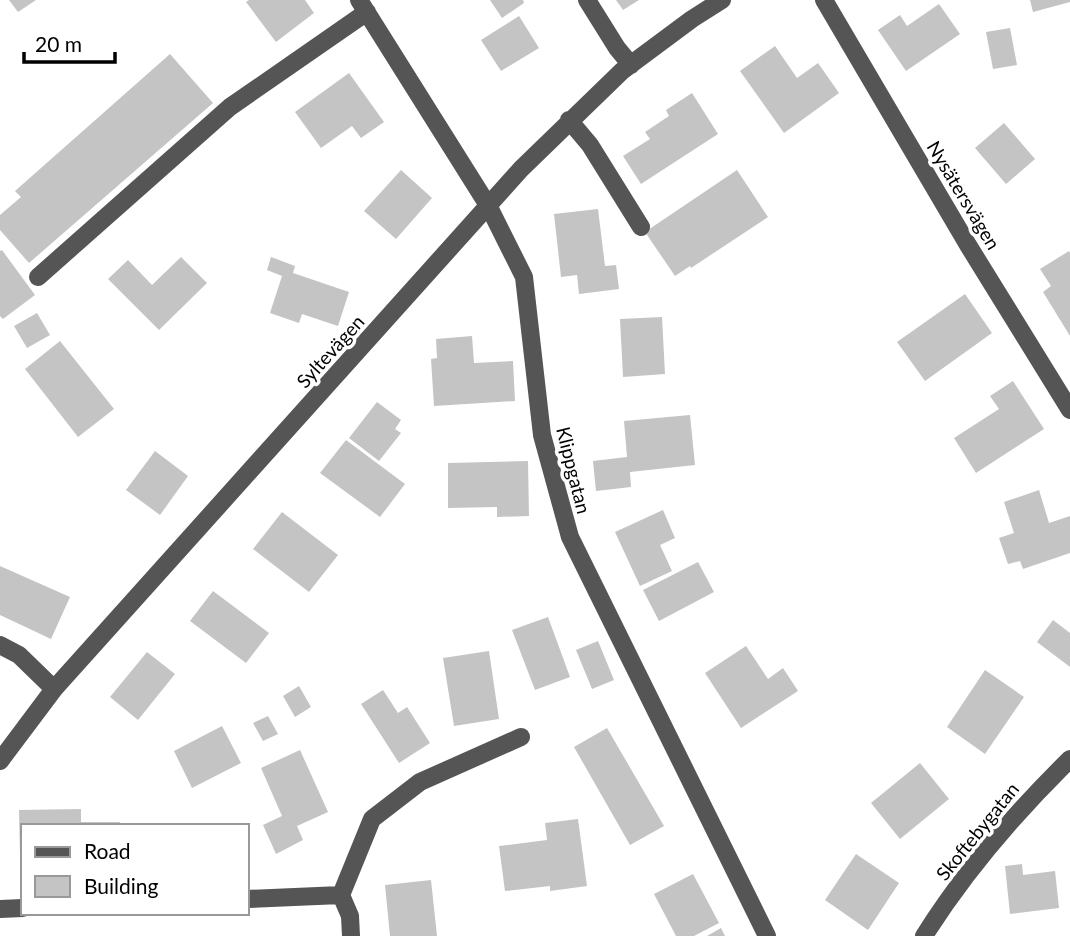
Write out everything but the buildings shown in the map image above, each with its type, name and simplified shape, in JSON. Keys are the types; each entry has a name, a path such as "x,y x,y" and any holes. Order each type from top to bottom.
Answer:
{"street":[{"path":"587,0 631,65"},
{"name":"Syltevägen","path":"0,761 54,689 521,169 569,120 631,65 722,0"},
{"name":"Nysätersvägen","path":"824,0 975,256 1069,408"},
{"name":"Klippgatan","path":"38,277 230,107 363,6 489,206 524,277 542,435 570,537 767,936"},
{"path":"569,120 590,145 641,227"},
{"path":"0,645 19,655 54,689"},
{"path":"351,936 350,916 341,895 372,819 420,782 521,737"},
{"name":"Skoftebygatan","path":"924,936 980,856 1038,790 1070,759"},
{"path":"248,899 341,895"},
{"path":"0,909 21,908"}]}
